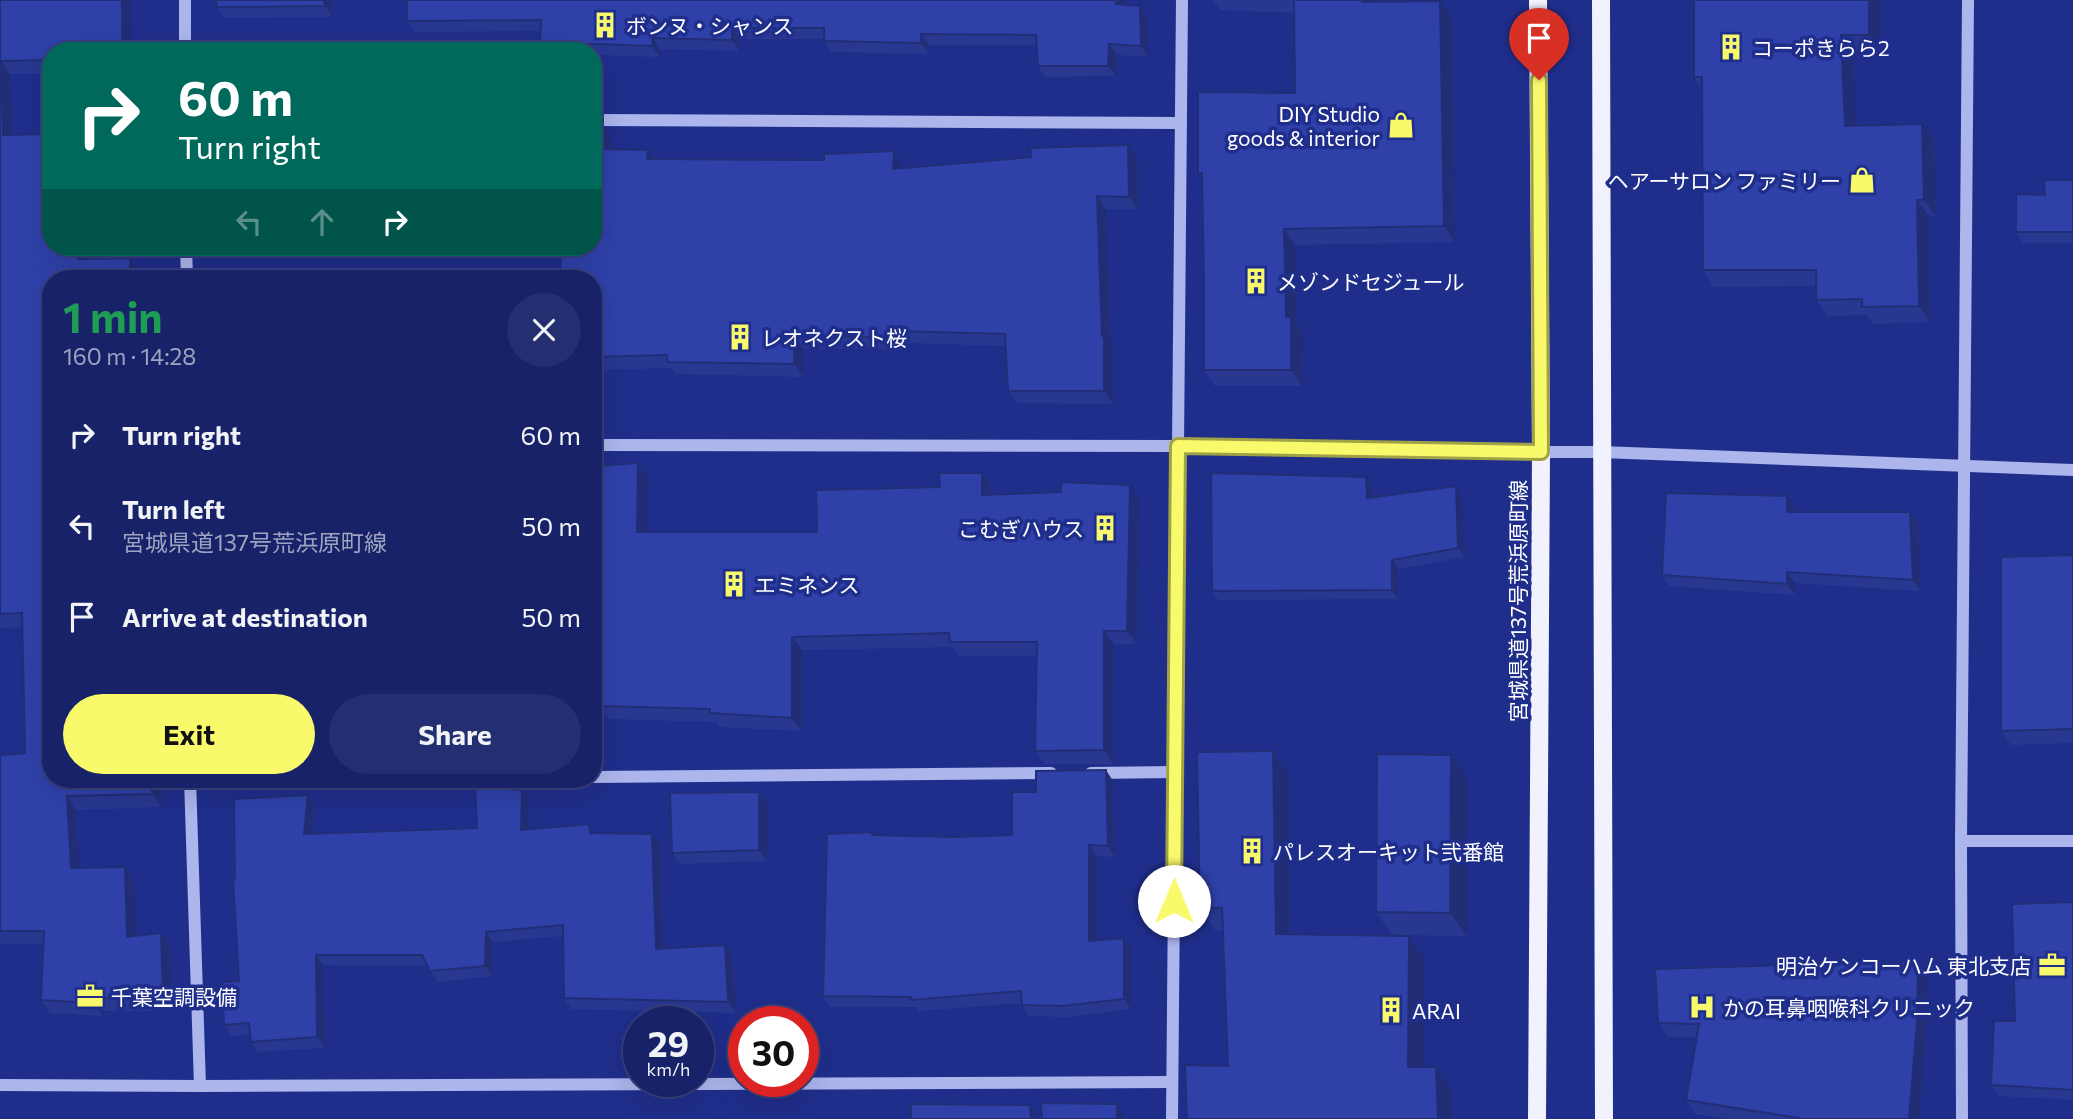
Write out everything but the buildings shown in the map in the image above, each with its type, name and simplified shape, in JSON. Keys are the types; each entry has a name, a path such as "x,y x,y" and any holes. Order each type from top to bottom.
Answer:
{"main road":[{"name":"宮城県道137号荒浜原町線","path":"1537,1119 1541,452 1538,0"},
{"path":"1601,0 1604,1119"}],"street":[{"path":"185,0 185,42"},
{"path":"1172,1119 1182,0"},
{"path":"1962,1119 1961,841 1968,0"},
{"path":"602,120 1181,122"},
{"path":"602,445 1178,446 1601,452 2073,470"},
{"path":"1078,773 1175,772"},
{"path":"602,777 1064,773"},
{"path":"190,788 200,1086"},
{"path":"1961,841 2073,841"},
{"path":"0,1085 1172,1082"}],"place":[{"name":"ボンヌ・シャンス","path":"605,25"},
{"name":"コーポきらら2","path":"1731,47"},
{"name":"DIY Studio goods & interior","path":"1401,125"},
{"name":"ヘアーサロン ファミリー","path":"1862,180"},
{"name":"メゾンドセジュール","path":"1256,281"},
{"name":"レオネクスト桜","path":"740,337"},
{"name":"こむぎハウス","path":"1105,528"},
{"name":"エミネンス","path":"734,584"},
{"name":"パレスオーキット弐番館","path":"1252,851"},
{"name":"明治ケンコーハム 東北支店","path":"2052,965"},
{"name":"千葉空調設備","path":"90,996"},
{"name":"かの耳鼻咽喉科クリニック","path":"1702,1007"},
{"name":"ARAI","path":"1391,1010"}],"route":[{"path":"1174,901 1178,446 1541,452 1539,80"}]}
